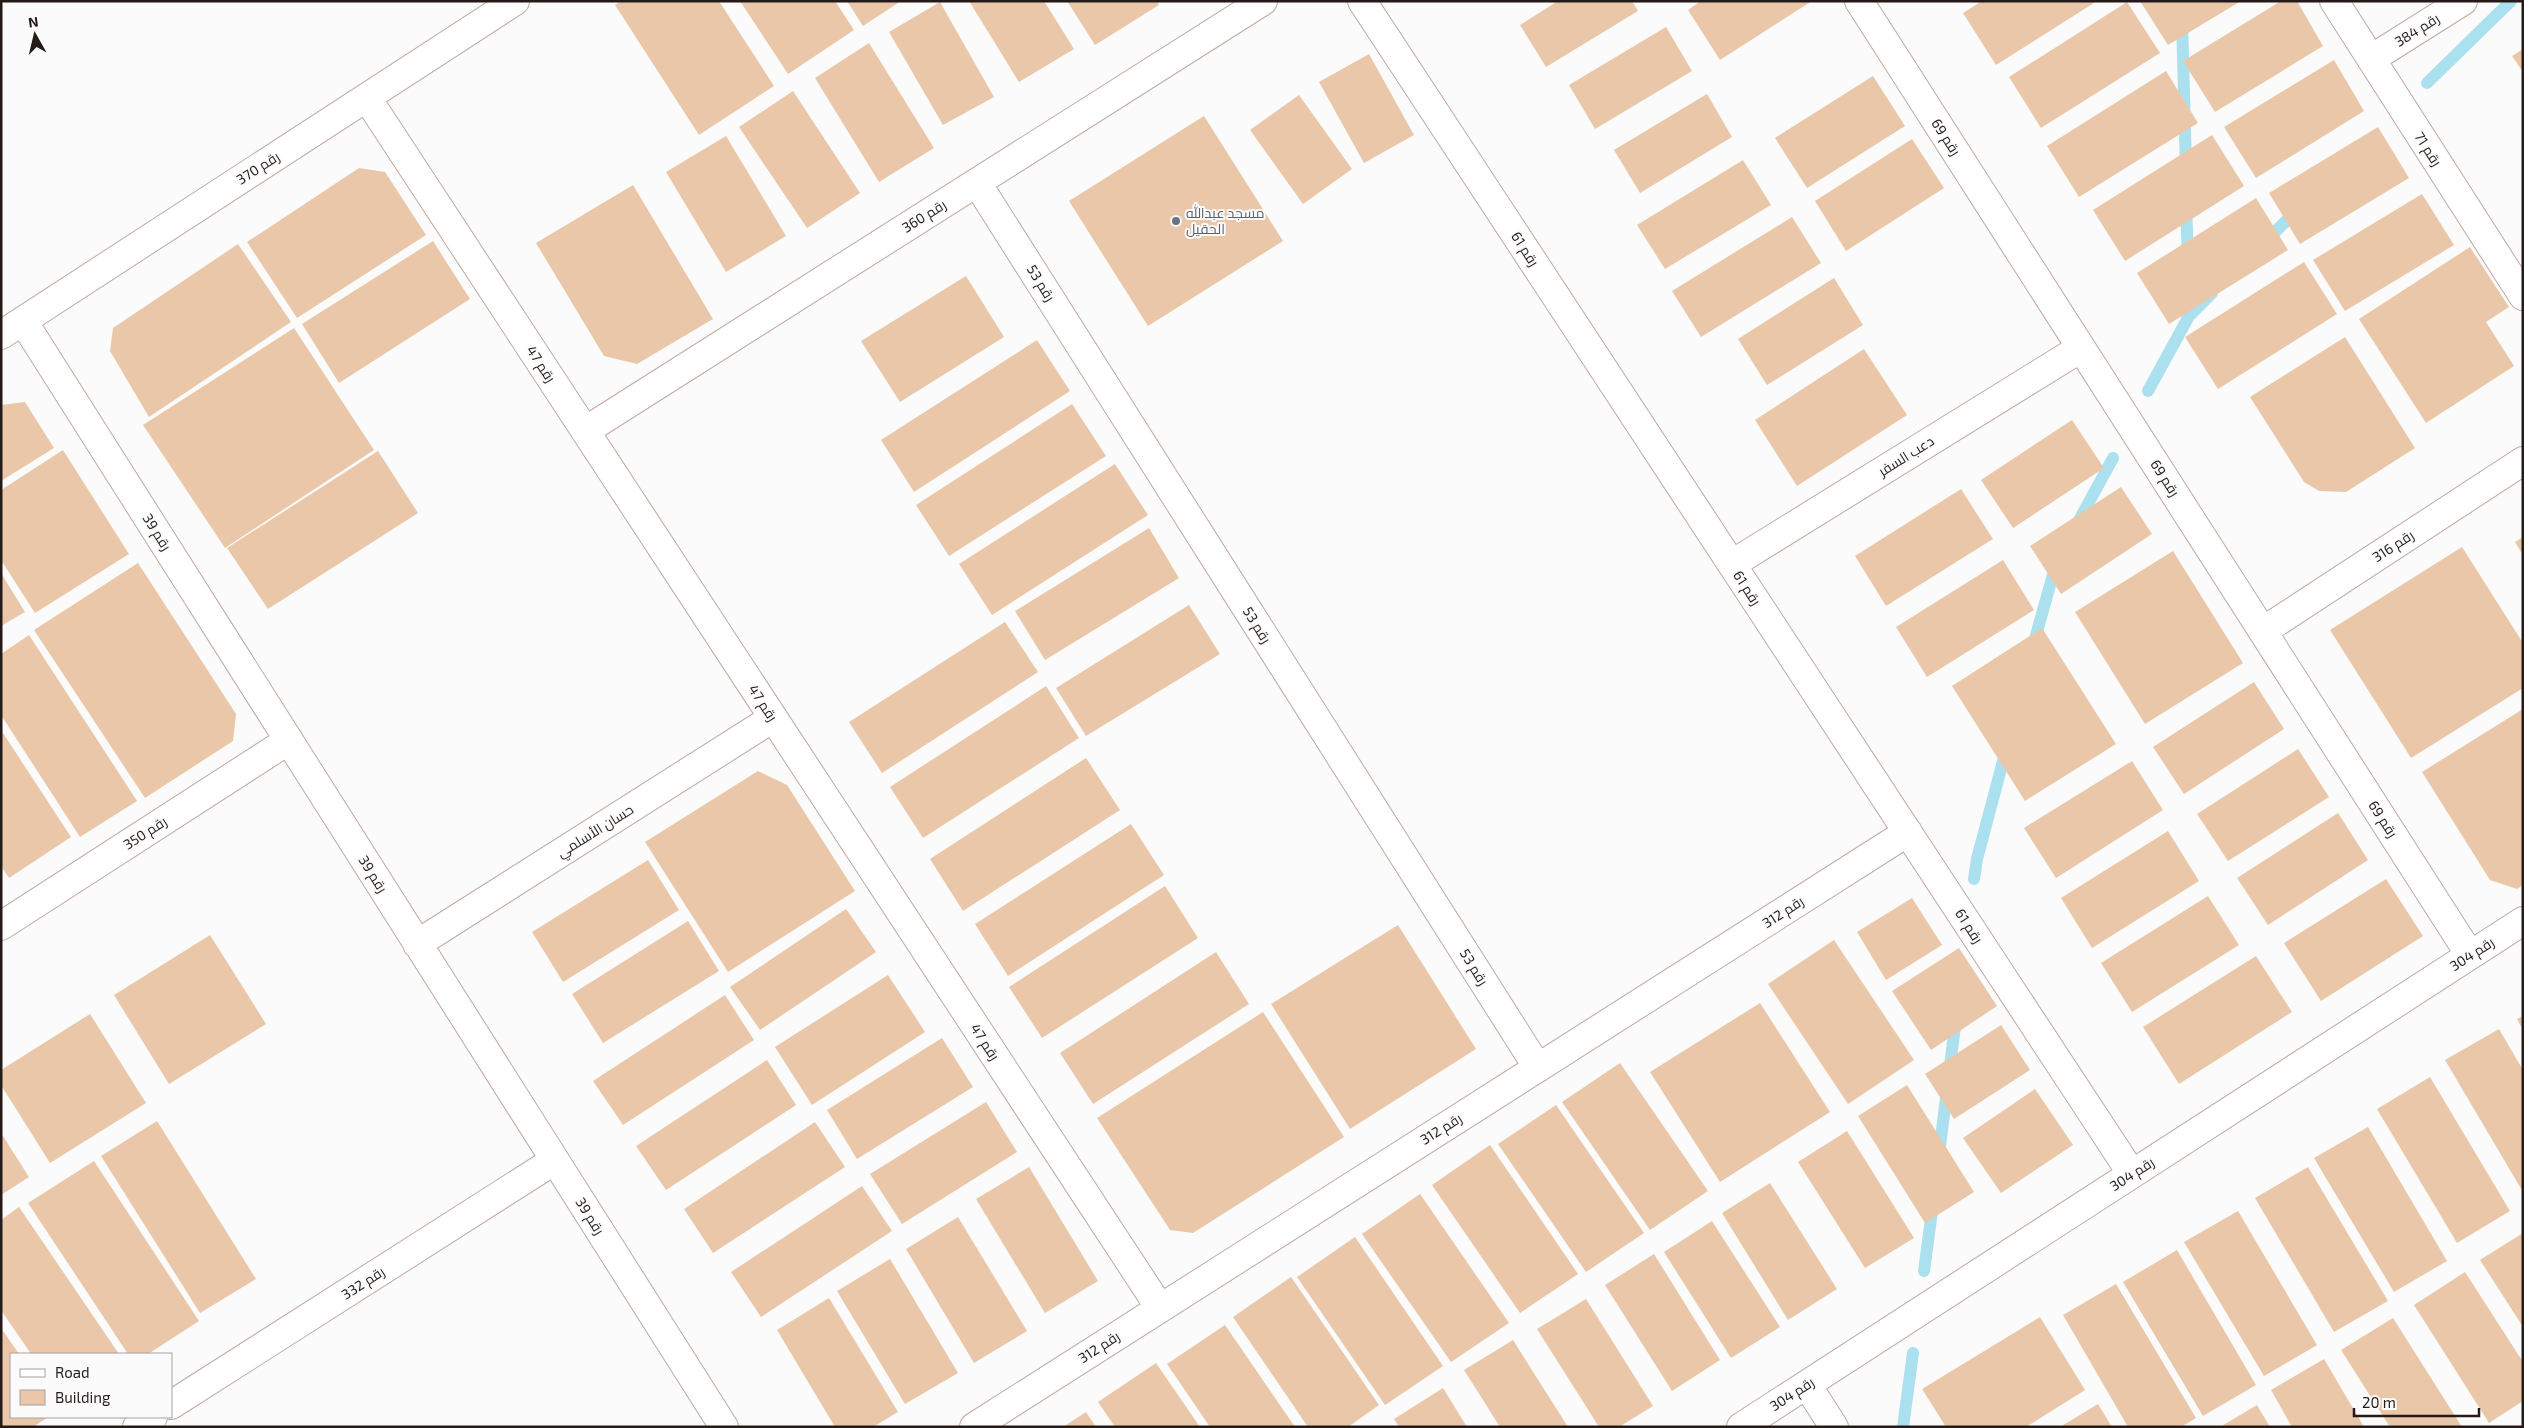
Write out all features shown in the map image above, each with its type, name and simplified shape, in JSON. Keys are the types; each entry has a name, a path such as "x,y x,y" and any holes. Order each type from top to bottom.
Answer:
{"street":[{"name":"رقم 370","path":"12,328 515,1"},
{"name":"رقم 360","path":"585,431 1263,1"},
{"name":"رقم 61","path":"1362,1 2132,1174"},
{"name":"رقم 69","path":"1859,1 2470,955"},
{"name":"رقم 71","path":"2334,1 2523,296"},
{"name":"رقم 384","path":"2371,59 2463,1"},
{"name":"رقم 47","path":"366,98 1160,1308"},
{"name":"رقم 53","path":"977,182 1538,1068"},
{"name":"رقم 39","path":"12,328 289,740 724,1427"},
{"name":"دعب السفر","path":"1732,564 2081,348"},
{"name":"رقم 316","path":"2263,631 2523,461"},
{"name":"حسان الأسلمي","path":"418,944 773,718"},
{"name":"رقم 350","path":"1,926 289,740"},
{"name":"رقم 312","path":"974,1427 1908,832"},
{"name":"رقم 304","path":"1741,1427 2523,921"},
{"name":"رقم 332","path":"172,1404 555,1160"},
{"path":"1806,1385 1834,1427"},
{"path":"137,1427 151,1418"}],"building":[{"path":"621,1 719,1 774,86 699,135 615,5"},
{"path":"740,1 835,1 854,30 788,74"},
{"path":"847,1 901,1 863,26"},
{"path":"969,1 1044,1 1074,49 1019,82"},
{"path":"1067,1 1157,1 1159,5 1095,45"},
{"path":"1558,1 1632,1 1638,11 1546,67 1520,25"},
{"path":"1701,1 1812,1 1720,60 1688,10"},
{"path":"1982,1 2097,1 1996,65 1963,13"},
{"path":"2140,1 2241,1 2168,45"},
{"path":"2281,1 2297,1 2323,46 2215,112 2183,61"},
{"path":"940,2 994,97 943,125 889,32"},
{"path":"2127,2 2160,53 2041,128 2009,77"},
{"path":"1666,27 1692,71 1595,129 1569,85"},
{"path":"869,43 934,148 879,182 815,78"},
{"path":"2523,49 2523,72 2512,56"},
{"path":"1369,54 1414,135 1364,163 1319,82"},
{"path":"2334,60 2364,111 2256,178 2224,127"},
{"path":"2166,71 2198,123 2079,197 2047,146"},
{"path":"1873,76 1905,126 1807,188 1775,138"},
{"path":"793,91 860,193 807,228 739,127"},
{"path":"1707,94 1732,137 1640,193 1614,150"},
{"path":"1299,95 1352,169 1303,204 1250,130"},
{"name":"مسجد عبدالله الحقيل","path":"1204,116 1283,241 1148,326 1069,201"},
{"path":"2378,127 2409,178 2300,244 2269,193"},
{"path":"2212,135 2244,186 2125,261 2093,210"},
{"path":"726,136 786,236 726,272 666,172"},
{"path":"1912,139 1944,188 1846,251 1815,201"},
{"path":"1743,160 1771,205 1665,269 1637,225"},
{"path":"359,168 385,172 426,235 297,318 247,242"},
{"path":"633,185 713,319 637,364 604,356 536,243"},
{"path":"2422,194 2454,245 2345,311 2313,260"},
{"path":"2256,198 2288,250 2169,324 2137,273"},
{"path":"1792,217 1821,263 1701,337 1672,291"},
{"path":"433,241 470,299 339,383 302,324"},
{"path":"238,244 291,322 149,417 110,351 113,328"},
{"path":"2470,247 2509,307 2486,322 2514,366 2426,423 2359,319"},
{"path":"2304,262 2337,314 2218,389 2185,337"},
{"path":"966,276 1004,337 900,402 861,341"},
{"path":"1834,278 1863,325 1767,385 1738,339"},
{"path":"294,328 374,450 225,548 143,425"},
{"path":"2345,337 2415,448 2346,492 2319,491 2304,482 2250,397"},
{"path":"1037,340 1070,391 914,492 881,440"},
{"path":"1864,349 1907,415 1797,486 1755,420"},
{"path":"25,402 54,448 1,481 1,405"},
{"path":"1072,404 1106,456 949,556 916,505"},
{"path":"2072,420 2104,468 2013,528 1981,480"},
{"path":"63,450 129,554 35,613 1,560 1,490"},
{"path":"378,451 418,513 268,609 227,548"},
{"path":"1115,464 1148,515 992,615 959,564"},
{"path":"2121,487 2152,534 2061,594 2030,546"},
{"path":"1961,489 1993,539 1886,606 1855,556"},
{"path":"1149,528 1179,578 1045,660 1015,611"},
{"path":"2523,537 2523,555 2515,542"},
{"path":"2462,547 2523,643 2523,688 2411,758 2330,630"},
{"path":"2173,551 2243,663 2145,724 2075,612"},
{"path":"2003,560 2034,610 1927,677 1896,627"},
{"path":"138,563 236,714 233,741 145,798 34,630"},
{"path":"1,573 25,612 1,626"},
{"path":"1189,605 1220,654 1086,736 1056,688"},
{"path":"1005,622 1038,672 882,773 849,722"},
{"path":"2042,628 2116,744 2025,801 1952,686"},
{"path":"29,635 137,801 80,837 1,715 1,654"},
{"path":"2254,682 2284,729 2184,794 2153,747"},
{"path":"1046,686 1079,738 923,838 890,787"},
{"path":"2523,709 2523,885 2517,889 2490,880 2422,772"},
{"path":"1,730 71,837 9,878 1,866"},
{"path":"2298,749 2329,797 2228,861 2197,814"},
{"path":"1086,758 1120,810 963,911 930,859"},
{"path":"2132,761 2163,810 2056,878 2024,828"},
{"path":"758,771 787,785 855,891 728,972 645,842"},
{"path":"2338,813 2368,860 2268,925 2237,878"},
{"path":"1131,824 1164,875 1008,976 975,924"},
{"path":"2168,831 2199,881 2092,948 2061,898"},
{"path":"648,860 679,910 563,982 532,932"},
{"path":"2386,879 2423,936 2321,1001 2284,943"},
{"path":"1165,886 1198,938 1042,1038 1009,987"},
{"path":"2208,896 2239,945 2132,1012 2101,963"},
{"path":"1912,898 1942,945 1886,980 1857,932"},
{"path":"846,909 876,952 760,1030 730,987"},
{"path":"688,921 719,971 603,1043 572,994"},
{"path":"1398,925 1476,1049 1350,1129 1271,1004"},
{"path":"210,935 266,1024 169,1084 114,995"},
{"path":"1834,940 1914,1060 1848,1104 1768,984"},
{"path":"1959,948 1997,1006 1931,1050 1892,991"},
{"path":"1216,952 1249,1004 1093,1104 1060,1053"},
{"path":"2256,956 2292,1012 2179,1084 2143,1027"},
{"path":"888,975 925,1032 812,1105 775,1047"},
{"path":"725,995 754,1040 623,1125 593,1081"},
{"path":"1760,1003 1830,1112 1720,1182 1650,1072"},
{"path":"1263,1012 1344,1137 1193,1233 1170,1230 1097,1118"},
{"path":"90,1014 146,1103 50,1163 1,1085 1,1070"},
{"path":"2523,1016 2523,1030 2517,1019"},
{"path":"2001,1025 2030,1070 1954,1119 1925,1074"},
{"path":"2499,1029 2523,1070 2523,1192 2445,1060"},
{"path":"942,1038 973,1087 857,1159 827,1110"},
{"path":"767,1060 796,1105 666,1190 636,1146"},
{"path":"1620,1063 1708,1191 1650,1230 1562,1102"},
{"path":"2430,1077 2510,1211 2457,1243 2377,1109"},
{"path":"1907,1085 1974,1192 1925,1223 1858,1116"},
{"path":"2035,1089 2073,1145 2001,1193 1963,1138"},
{"path":"986,1102 1017,1152 902,1224 870,1174"},
{"path":"1556,1105 1644,1233 1586,1272 1498,1144"},
{"path":"157,1121 256,1279 200,1313 101,1156"},
{"path":"815,1122 845,1167 713,1253 684,1209"},
{"path":"2368,1127 2447,1261 2394,1292 2314,1158"},
{"path":"1847,1131 1914,1238 1865,1268 1798,1162"},
{"path":"1,1133 29,1177 1,1195"},
{"path":"1490,1145 1578,1274 1520,1313 1432,1185"},
{"path":"94,1161 199,1321 150,1353 127,1353 28,1203"},
{"path":"1029,1167 1098,1281 1045,1313 976,1199"},
{"path":"2308,1167 2388,1301 2334,1332 2255,1198"},
{"path":"1770,1183 1837,1289 1788,1320 1722,1213"},
{"path":"862,1186 892,1231 761,1317 731,1272"},
{"path":"1420,1194 1509,1323 1451,1362 1362,1234"},
{"path":"19,1207 118,1353 30,1353 1,1310 1,1220"},
{"path":"2238,1211 2317,1345 2264,1376 2184,1242"},
{"path":"958,1217 1027,1331 974,1363 906,1249"},
{"path":"1712,1221 1780,1327 1731,1358 1664,1252"},
{"path":"2523,1233 2523,1327 2480,1260"},
{"path":"1355,1237 1443,1366 1385,1405 1297,1277"},
{"path":"2177,1250 2256,1385 2203,1416 2123,1282"},
{"path":"1654,1254 1720,1360 1672,1391 1605,1285"},
{"path":"890,1259 958,1373 905,1404 837,1291"},
{"path":"2465,1272 2523,1362 2523,1401 2489,1423 2414,1305"},
{"path":"1291,1277 1379,1405 1348,1427 1308,1427 1233,1317"},
{"path":"2116,1284 2196,1418 2181,1427 2128,1427 2063,1315"},
{"path":"829,1298 898,1412 873,1427 835,1427 777,1330"},
{"path":"1586,1299 1653,1406 1619,1427 1599,1427 1537,1329"},
{"path":"2040,1317 2085,1390 2026,1427 1946,1427 1922,1389"},
{"path":"2393,1318 2462,1427 2390,1427 2341,1350"},
{"path":"1225,1325 1295,1427 1210,1427 1167,1364"},
{"path":"1,1328 18,1353 10,1353 10,1418 46,1418 33,1427 1,1427"},
{"path":"1513,1340 1568,1427 1500,1427 1464,1370"},
{"path":"2324,1359 2364,1427 2292,1427 2271,1390"},
{"path":"1156,1363 1200,1427 1115,1427 1098,1402"},
{"path":"1443,1388 1467,1427 1399,1427 1394,1419"},
{"path":"2098,1404 2112,1427 2060,1427"},
{"path":"2257,1405 2270,1427 2220,1427"},
{"path":"1086,1412 1096,1427 1063,1427"}],"waterway":[{"path":"2427,83 2511,1"},
{"path":"2182,19 2186,169"},
{"path":"2186,206 2188,259"},
{"path":"2264,243 2298,209"},
{"path":"2148,391 2189,316 2212,293"},
{"path":"2077,524 2113,458"},
{"path":"2033,646 2056,564"},
{"path":"1974,879 1977,859 2006,750"},
{"path":"1939,1154 1956,1018"},
{"path":"1924,1271 1933,1204"},
{"path":"1903,1427 1913,1353"}],"place":[{"name":"مسجد عبدالله الحقيل","path":"1176,221"}]}
